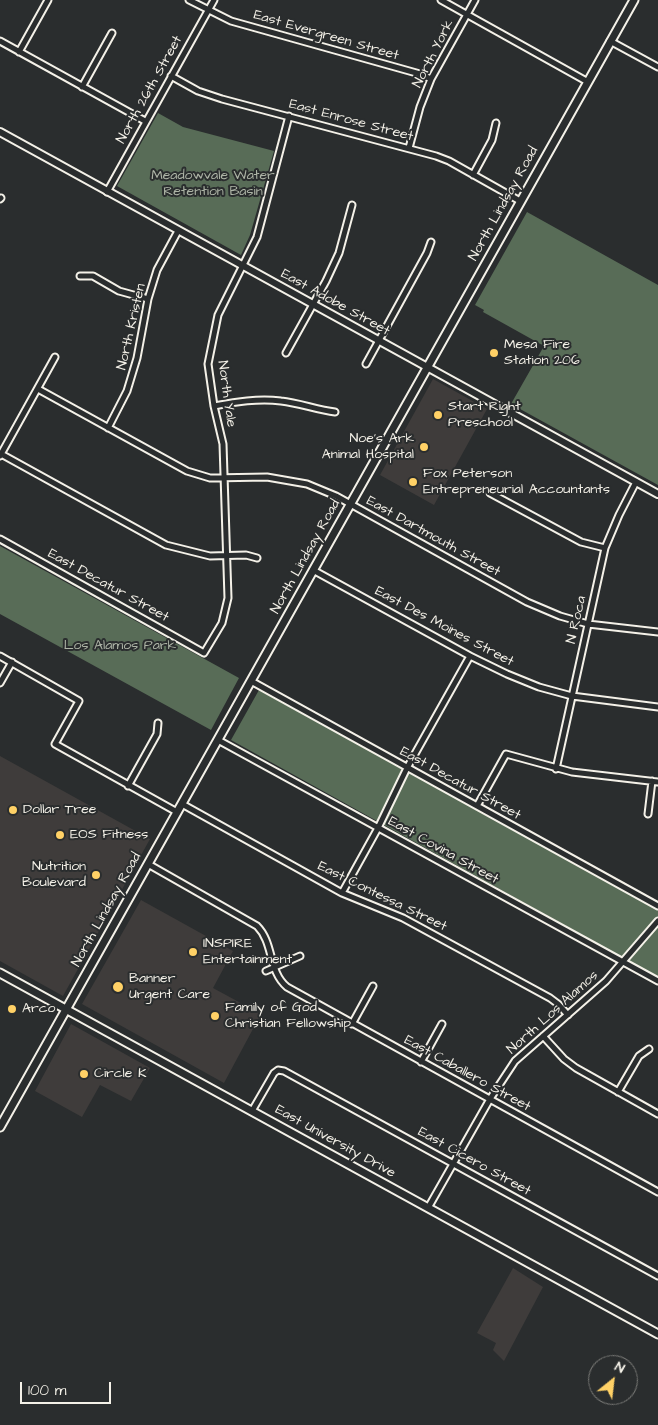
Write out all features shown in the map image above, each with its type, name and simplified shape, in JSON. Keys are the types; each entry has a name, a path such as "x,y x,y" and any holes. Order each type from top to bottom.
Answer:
{"main road":[{"name":"North Lindsay Road","path":"0,1127 634,0"},
{"name":"East University Drive","path":"0,972 658,1334"}],"street":[{"path":"19,52 48,0"},
{"name":"East Evergreen Street","path":"189,0 231,21 420,74 431,79"},
{"name":"North 26th Street","path":"107,192 214,0"},
{"path":"441,0 588,82"},
{"name":"North York","path":"409,148 420,107 431,79 475,0"},
{"path":"82,87 112,33"},
{"path":"0,41 145,121"},
{"path":"610,41 658,67"},
{"name":"East Enrose Street","path":"170,76 198,91 436,156 520,202"},
{"name":"North Yale","path":"204,653 222,623 228,598 223,444 214,406 208,364 218,315 254,244 260,227 289,116"},
{"path":"472,175 492,140 496,122"},
{"name":"East Adobe Street","path":"0,132 658,494"},
{"path":"286,352 339,253 352,205"},
{"name":"North Kristen","path":"108,428 127,391 137,358 148,299 157,270 178,231"},
{"path":"366,364 432,242"},
{"path":"80,276 94,276 119,291 148,299"},
{"path":"55,357 1,455 166,545 210,556 249,556 257,558"},
{"name":"East Dartmouth Street","path":"38,389 187,471 210,478 267,477 307,484 336,496 527,602 560,616 588,624 658,632"},
{"path":"214,406 244,401 280,400 336,412"},
{"name":"N Roca","path":"556,769 605,548 636,482"},
{"path":"490,493 581,542 605,548"},
{"name":"East Decatur Street","path":"0,540 204,653"},
{"name":"East Des Moines Street","path":"313,570 470,656 539,687 572,696 658,707"},
{"path":"0,656 79,701 56,744 177,812"},
{"path":"342,893 378,828 407,768 470,656"},
{"path":"0,683 12,662"},
{"name":"East Decatur Street","path":"251,680 658,906"},
{"path":"128,786 157,734 158,723"},
{"name":"East Covina Street","path":"218,740 658,981"},
{"path":"477,806 506,754 556,769 592,775 655,781 648,814"},
{"name":"East Contessa Street","path":"182,804 342,893 404,918 550,998 568,1015"},
{"name":"East Caballero Street","path":"148,864 257,926 266,940 278,978 287,987 658,1192"},
{"name":"North Los Alamos","path":"428,1208 490,1099 515,1060 606,981 658,921"},
{"path":"266,971 300,956"},
{"path":"352,1024 373,986"},
{"path":"421,1062 442,1024"},
{"path":"543,1036 570,1064 658,1114"},
{"path":"618,1092 639,1056 649,1049"},
{"name":"East Cicero Street","path":"252,1111 272,1076 278,1070 287,1072 658,1276"}],"shaded area":[{"path":"433,379 487,409 434,505 380,475"},
{"path":"0,756 150,839 63,996 0,961"},
{"path":"141,900 233,951 213,988 261,1014 224,1083 82,1004"},
{"path":"71,1024 150,1068 131,1101 100,1085 82,1117 35,1091"},
{"path":"513,1268 543,1287 504,1361 493,1350 496,1343 477,1333"}],"green space":[{"name":"Meadowvale Water Retention Basin","path":"158,113 183,127 274,151 250,235 241,255 117,186"},
{"path":"527,212 658,285 658,485 511,404 544,346 483,312 484,310 475,305"},
{"name":"Los Alamos Park","path":"0,546 239,678 211,730 0,614"},
{"path":"259,690 658,909 658,977 231,740"}],"place":[{"name":"Mesa Fire Station 206","path":"494,353"},
{"name":"Start Right Preschool","path":"438,415"},
{"name":"Noe's Ark Animal Hospital","path":"424,447"},
{"name":"Fox Peterson Entrepreneurial Accountants","path":"413,482"},
{"name":"Dollar Tree","path":"13,810"},
{"name":"EOS Fitness","path":"60,835"},
{"name":"Nutrition Boulevard","path":"96,875"},
{"name":"INSPIRE Entertainment","path":"193,952"},
{"name":"Banner Urgent Care","path":"118,987"},
{"name":"Arco","path":"12,1009"},
{"name":"Family of God Christian Fellowship","path":"215,1016"},
{"name":"Circle K","path":"84,1074"}]}
